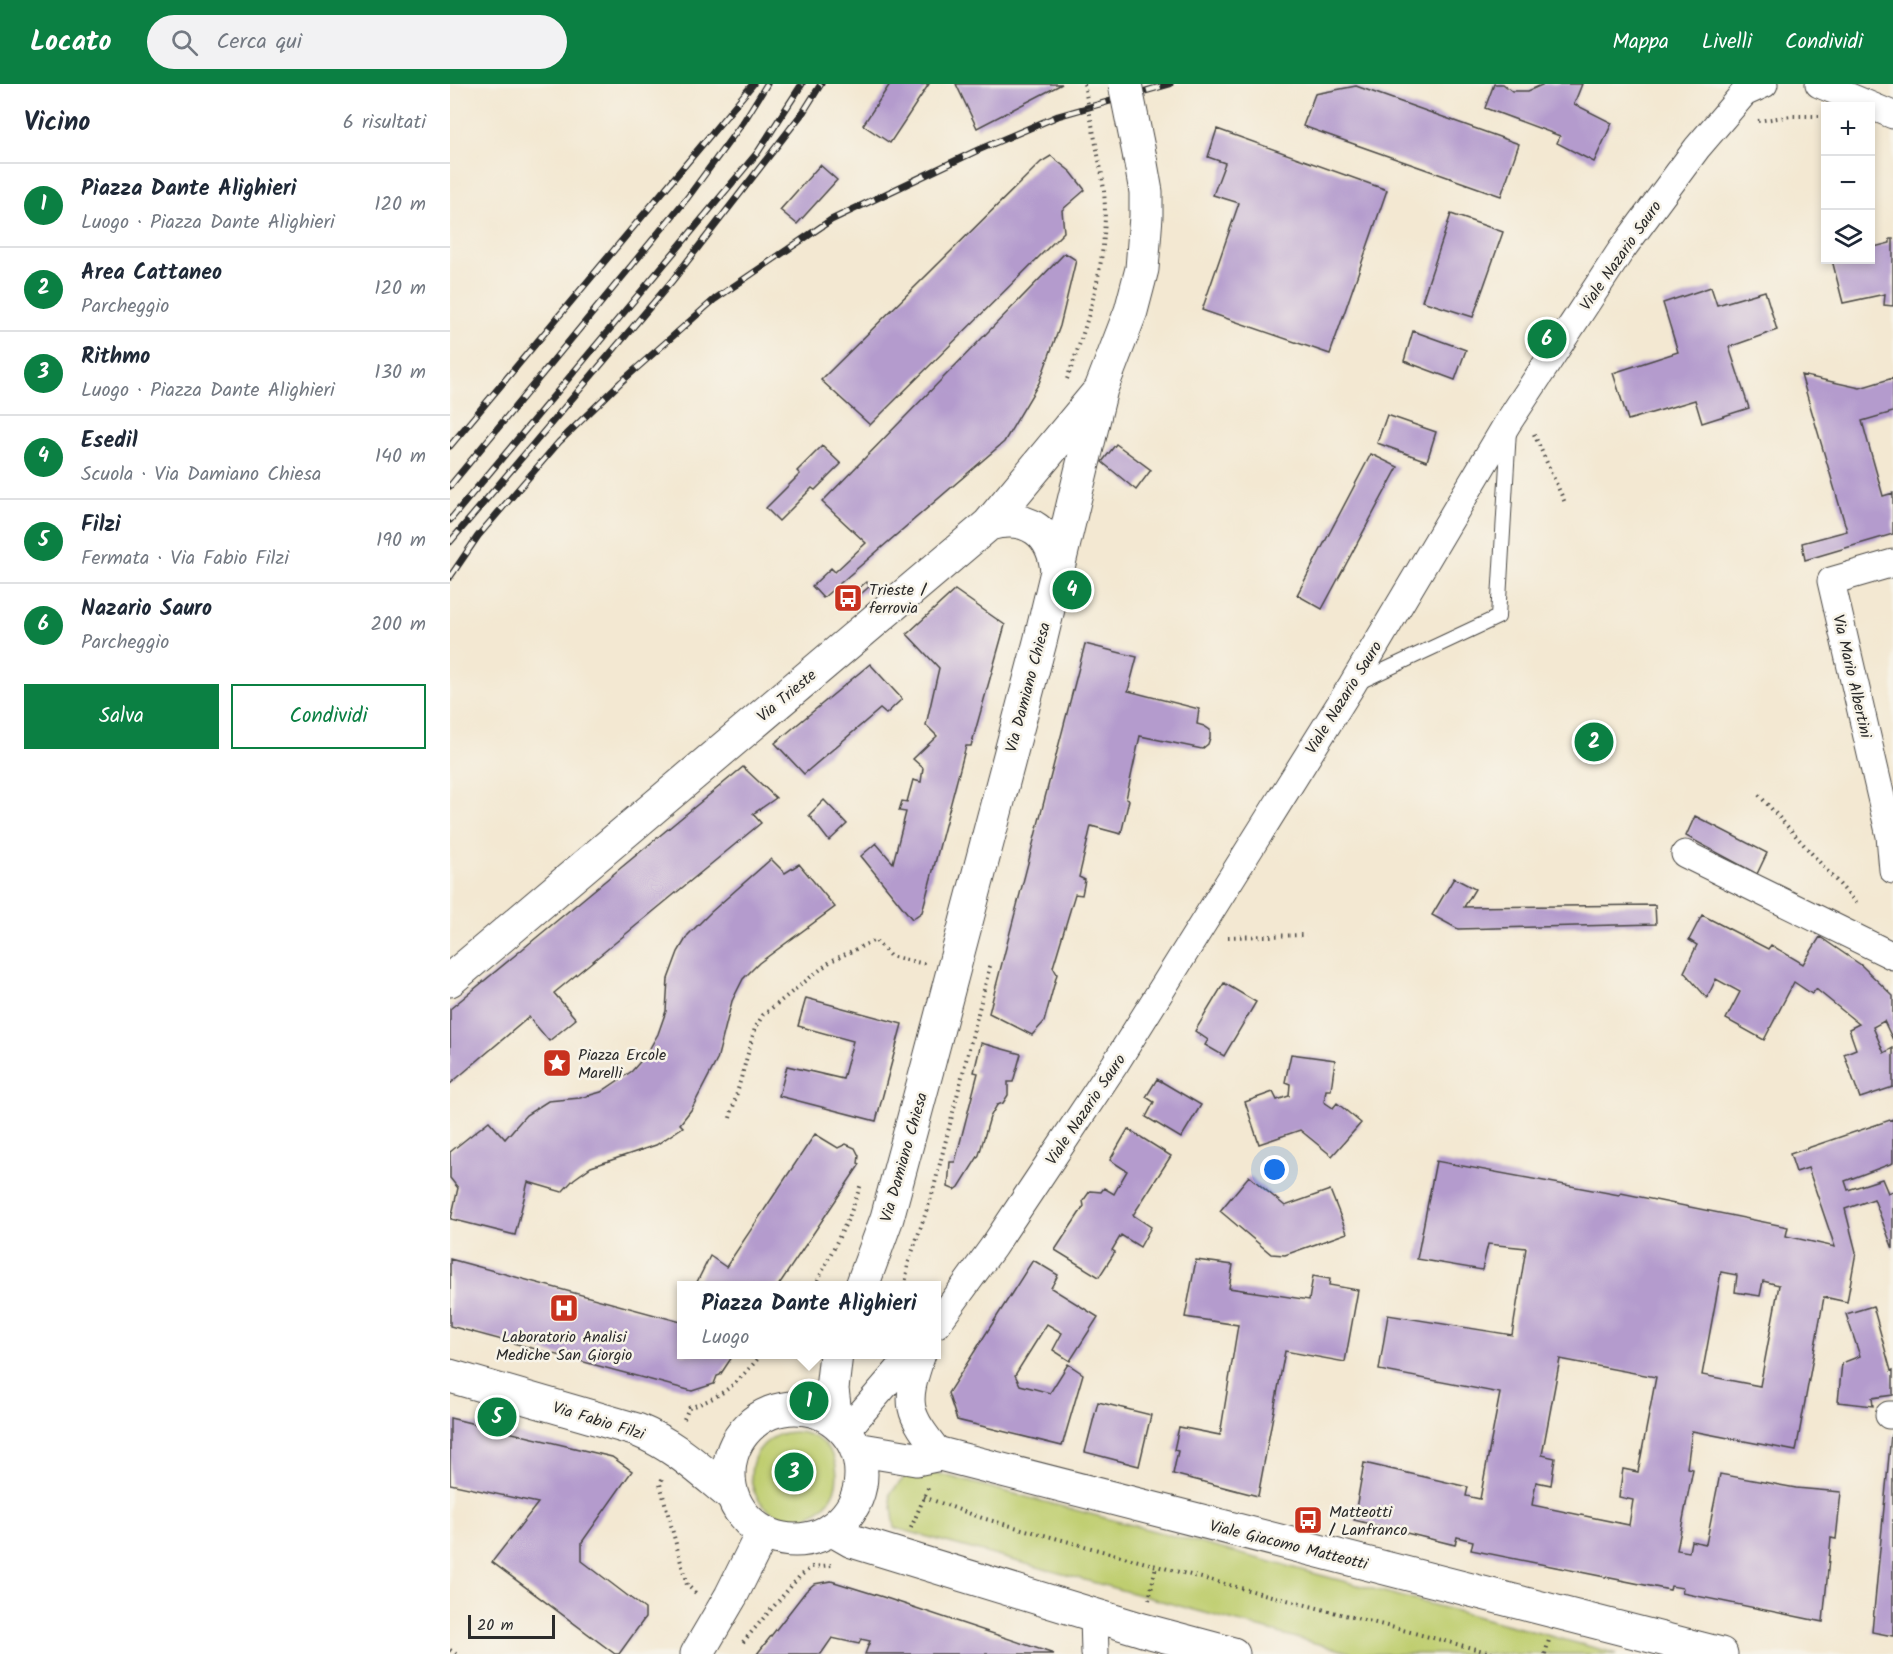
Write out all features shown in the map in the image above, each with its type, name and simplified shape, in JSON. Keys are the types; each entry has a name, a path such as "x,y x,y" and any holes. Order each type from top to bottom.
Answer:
{"main road":[{"name":"Via Damiano Chiesa","path":"864,1281 887,1218 1057,572 1101,389 1131,311 1142,270 1146,192 1125,84"},
{"name":"Via Trieste","path":"450,980 989,524 1101,389"},
{"path":"989,524 1014,520 1037,529 1053,548 1057,572"},
{"path":"835,1359 832,1389 860,1471 858,1494 852,1507 831,1529 813,1538 792,1540 763,1532 744,1517 732,1496 729,1480 730,1463 735,1446 756,1420 771,1412 788,1408 805,1408 821,1413 846,1434"},
{"name":"Via Fabio Filzi","path":"450,1376 637,1430 660,1439 732,1496"},
{"name":"Viale Giacomo Matteotti","path":"846,1434 916,1459 940,1454 1721,1654"},
{"path":"831,1529 852,1542 1143,1630 1233,1654"},
{"path":"697,1654 725,1607 763,1532"}],"street":[{"name":"Viale Nazario Sauro","path":"941,1317 993,1247 1116,1064 1352,685 1519,424 1620,252 1697,148 1744,93 1764,84"},
{"path":"1819,84 1893,115"},
{"name":"Via Mario Albertini","path":"1893,562 1831,581 1890,836 1893,870"},
{"path":"1685,854 1893,956"},
{"path":"846,1434 908,1359"},
{"path":"920,1359 912,1384 910,1406 921,1431 940,1454"},
{"path":"1094,1614 1095,1654"}],"lane":[{"path":"1352,685 1376,676 1498,617 1507,460 1510,434 1519,424"}],"path":[{"path":"1064,387 1085,330 1097,279 1106,212 1102,175 1084,84"},
{"path":"1519,424 1566,505"},
{"path":"1760,795 1862,909"},
{"path":"1225,937 1306,935"},
{"path":"730,1118 755,1028 763,1015 831,961 875,940 890,956 952,972"},
{"path":"817,1281 850,1215 864,1176"},
{"path":"758,1359 736,1383 713,1400 689,1408 660,1484 687,1586 702,1599 725,1607 758,1624"},
{"path":"911,1529 928,1486"},
{"path":"924,1497 982,1518 1495,1654"},
{"path":"739,1646 799,1577 812,1567 834,1565"},
{"path":"450,1650 456,1654"}],"green space":[{"path":"794,1432 811,1435 825,1444 834,1458 837,1475 834,1492 825,1506 811,1515 794,1518 777,1515 763,1506 754,1492 751,1475 754,1458 763,1444 777,1435"},
{"path":"913,1467 1618,1654 1355,1654 895,1528 890,1494"}],"building":[{"path":"890,84 929,84 890,143 863,125"},
{"path":"956,84 1062,84 977,128"},
{"path":"1494,84 1503,84 1512,91 1528,91 1544,84 1582,84 1574,104 1612,123 1594,162 1557,143 1560,136 1485,108"},
{"path":"1356,86 1519,144 1501,196 1303,126 1315,94"},
{"path":"1217,129 1387,190 1330,354 1202,310 1239,203 1213,195 1225,163 1208,157"},
{"path":"1051,156 1071,172 1085,190 1062,210 1064,232 870,425 821,380 1041,162"},
{"path":"820,165 837,180 797,224 780,210"},
{"path":"1451,214 1503,232 1473,317 1422,301"},
{"path":"1890,239 1893,239 1893,306 1884,305 1885,294 1843,303 1833,264 1875,264 1875,247 1890,243"},
{"path":"1065,253 1076,260 1060,326 1039,383 1004,442 823,598 812,586 831,568 835,572 866,543 822,502"},
{"path":"1711,287 1717,305 1765,291 1777,330 1729,347 1749,408 1702,423 1695,400 1628,420 1613,373 1678,352 1663,303"},
{"path":"1413,331 1466,350 1455,380 1404,361"},
{"path":"1801,375 1860,388 1893,378 1893,412 1862,421 1883,496 1893,493 1893,534 1805,560 1802,543 1847,531"},
{"path":"1387,415 1436,432 1427,461 1377,443"},
{"path":"1116,444 1151,470 1136,490 1102,462"},
{"path":"822,446 841,464 815,490 812,488 779,521 766,508 800,474 797,471"},
{"path":"1371,454 1398,467 1322,609 1297,595"},
{"path":"866,582 870,586 856,598 851,595"},
{"path":"955,590 1005,625 971,746 966,746 922,912 912,919 861,856 876,843 893,863 906,812 899,811 902,801 907,802 913,780 921,782 923,768 913,759 937,736 926,725 939,668 907,634"},
{"path":"1085,644 1137,657 1128,691 1199,709 1197,724 1210,730 1210,738 1208,744 1202,749 1140,736 1121,834 1091,826 1079,877 1085,880 1082,895 1075,894 1053,967 1057,974 1044,1022 1032,1035 989,1013"},
{"path":"870,664 902,699 886,714 880,709 804,774 775,743"},
{"path":"743,767 776,798 753,814 761,823 554,993 576,1019 549,1041 529,1017 450,1084 450,1009"},
{"path":"824,800 847,824 829,841 809,815"},
{"path":"1695,816 1767,853 1757,874 1686,836"},
{"path":"771,859 785,873 799,864 835,907 759,963 743,979 732,1001 717,1060 691,1110 680,1124 683,1127 656,1145 591,1167 574,1179 562,1192 528,1182 515,1235 451,1219 458,1188 450,1178 450,1152 489,1121 505,1139 526,1115 548,1101 580,1098 601,1092 632,1071 646,1055 658,1034 666,1011 668,979 678,952 688,935"},
{"path":"1454,878 1475,889 1464,907 1655,905 1656,924 1458,929 1432,915"},
{"path":"1702,915 1768,949 1771,945 1803,964 1820,937 1861,965 1893,996 1893,1040 1884,1021 1873,1027 1884,1053 1893,1048 1893,1087 1860,1098 1844,1054 1856,1049 1849,1029 1859,1024 1816,989 1812,994 1794,982 1764,1040 1726,1019 1740,992 1716,979 1707,998 1684,972 1697,945 1689,940"},
{"path":"1224,983 1256,1002 1224,1056 1205,1045 1208,1040 1195,1031"},
{"path":"806,998 902,1024 876,1121 779,1096 787,1066 843,1079 853,1041 798,1026"},
{"path":"981,1043 1021,1054 1013,1082 1008,1082 1008,1095 1003,1103 997,1105 990,1117 979,1155 955,1190 948,1187 950,1162 955,1162 978,1073 974,1072"},
{"path":"1291,1054 1335,1060 1331,1090 1326,1090 1324,1102 1333,1108 1337,1103 1361,1123 1332,1156 1300,1130 1259,1144 1245,1102 1273,1092 1277,1100 1289,1096 1290,1084 1285,1082"},
{"path":"1157,1079 1201,1105 1181,1138 1146,1117 1154,1102 1146,1097"},
{"path":"1893,1119 1893,1163 1845,1181 1848,1190 1882,1179 1888,1193 1893,1191 1893,1249 1874,1199 1845,1209 1856,1252 1847,1302 1824,1297 1796,1451 1692,1431 1687,1468 1693,1469 1677,1550 1689,1552 1691,1541 1706,1544 1720,1474 1796,1488 1841,1492 1836,1539 1831,1538 1823,1622 1682,1593 1683,1588 1671,1586 1670,1590 1471,1550 1473,1541 1457,1537 1455,1545 1354,1520 1364,1463 1468,1487 1466,1496 1480,1499 1500,1393 1379,1370 1388,1315 1512,1335 1526,1248 1488,1244 1482,1270 1417,1259 1436,1161 1619,1195 1621,1193 1788,1227 1786,1236 1835,1247 1808,1168 1796,1172 1790,1154","holes":["1721,1272 1737,1275 1735,1292 1760,1296 1763,1281 1779,1285 1760,1386 1702,1375","1560,1359 1656,1377 1638,1472 1623,1469 1619,1497 1633,1500 1629,1525 1532,1505 1536,1482 1551,1485 1555,1458 1542,1455"]},
{"path":"1128,1129 1171,1156 1133,1215 1151,1227 1140,1247 1121,1235 1112,1250 1115,1252 1099,1277 1055,1250 1084,1206 1083,1201 1090,1191 1101,1192 1104,1188 1114,1194 1127,1171 1110,1160"},
{"path":"815,1134 838,1148 846,1144 855,1148 860,1164 781,1281 698,1281 710,1256 726,1267"},
{"path":"1249,1176 1285,1206 1330,1190 1347,1233 1285,1255 1271,1254 1220,1211"},
{"path":"450,1259 677,1321 677,1359 731,1359 717,1376 714,1384 692,1391 450,1326"},
{"path":"1033,1260 1058,1275 1051,1288 1098,1317 1070,1361 1053,1350 1062,1333 1047,1324 1015,1375 1020,1385 1050,1393 1068,1364 1083,1374 1062,1446 957,1420 948,1393"},
{"path":"1196,1260 1233,1265 1229,1288 1309,1300 1313,1276 1330,1279 1329,1285 1358,1290 1345,1362 1285,1351 1258,1496 1173,1474 1178,1451 1174,1450 1179,1427 1220,1435 1238,1325 1185,1317"},
{"path":"1873,1306 1891,1371 1893,1370 1893,1395 1872,1398 1873,1406 1838,1402 1842,1363 1860,1356 1846,1314"},
{"path":"1098,1402 1151,1415 1139,1466 1085,1452"},
{"path":"450,1418 612,1457 632,1471 582,1542 582,1561 645,1609 645,1618 619,1654 615,1654 492,1562 538,1503 450,1484"},
{"path":"1891,1435 1893,1435 1893,1636 1872,1632"},
{"path":"831,1581 1054,1654 865,1654 870,1641 861,1639 859,1644 832,1638 821,1654 757,1654 806,1591 814,1584"}],"railway":[{"path":"450,446 753,84"},
{"path":"450,486 688,197 744,121 767,84"},
{"path":"450,520 758,152 802,84"},
{"path":"450,542 672,281 804,111 821,84"},
{"path":"450,577 478,536 559,442 621,382 715,299 831,220 978,150 1058,116 1170,84"}],"place":[{"name":"Nazario Sauro","path":"1547,339"},
{"name":"Esedil","path":"1072,590"},
{"name":"Trieste / ferrovia","path":"848,598"},
{"name":"Area Cattaneo","path":"1594,742"},
{"name":"Piazza Ercole Marelli","path":"557,1063"},
{"name":"Laboratorio Analisi Mediche San Giorgio","path":"564,1308"},
{"name":"Piazza Dante Alighieri","path":"809,1401"},
{"name":"Filzi","path":"497,1417"},
{"name":"Rithmo","path":"794,1472"},
{"name":"Matteotti / Lanfranco","path":"1308,1520"}]}
